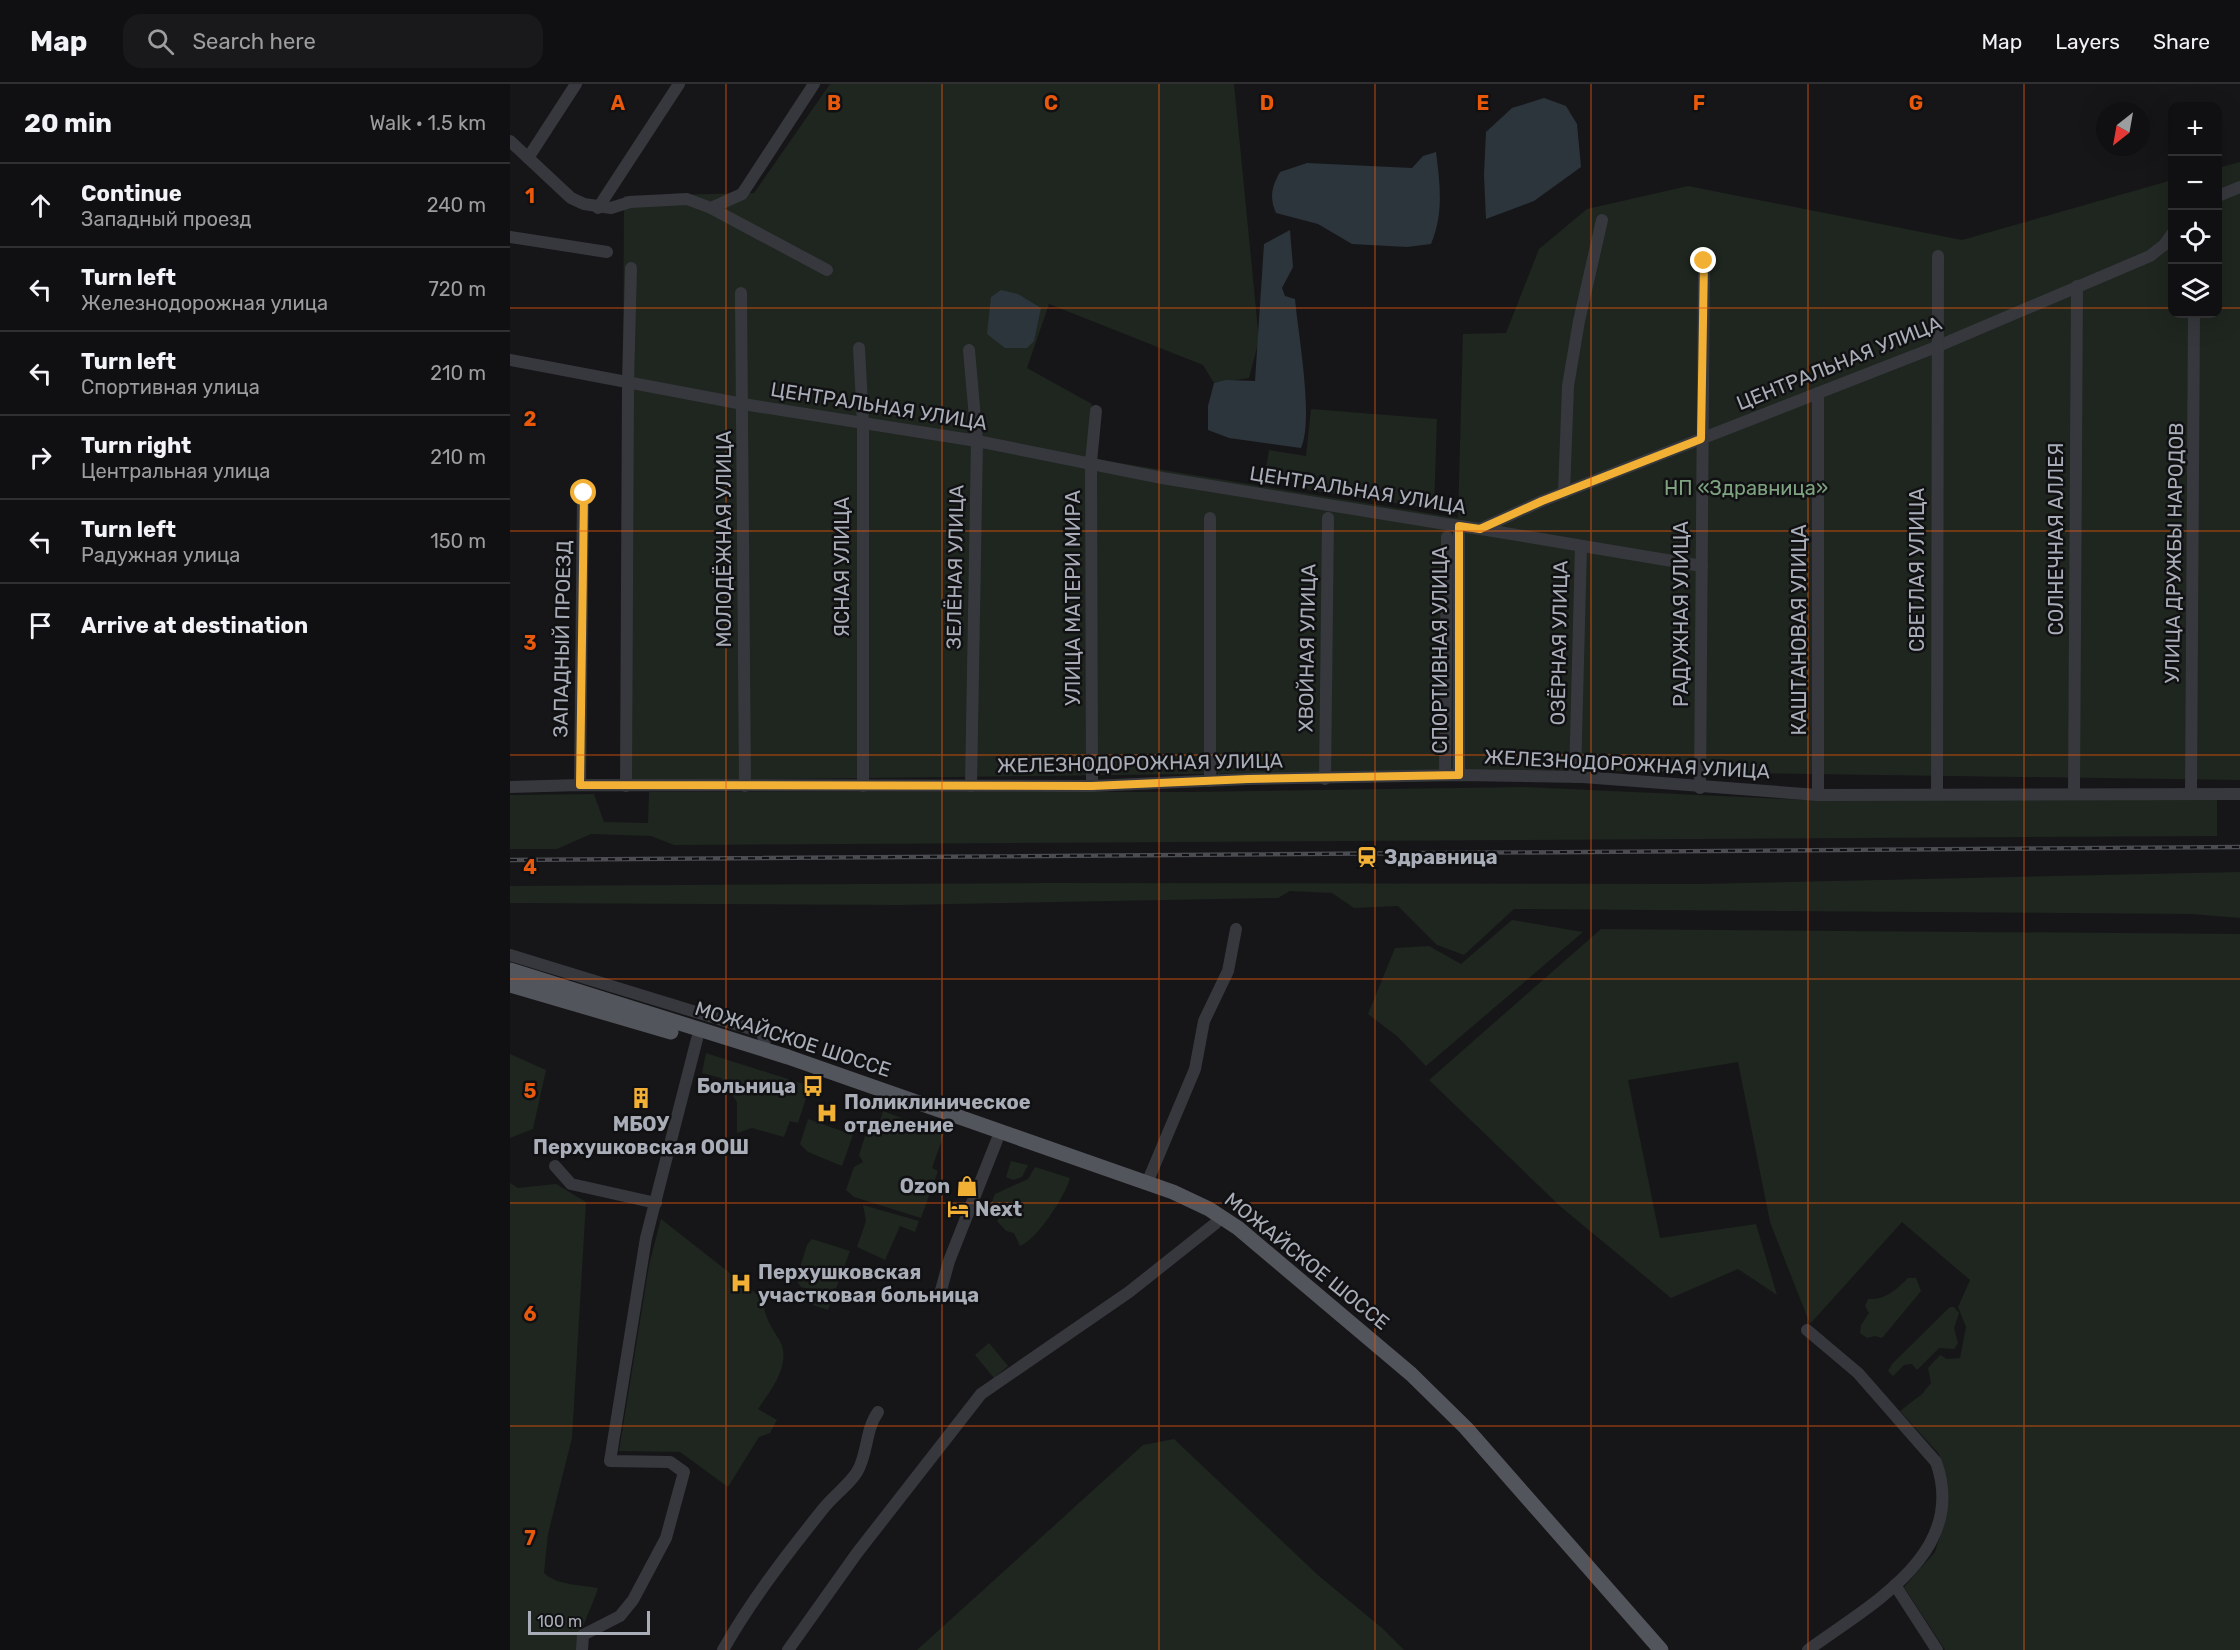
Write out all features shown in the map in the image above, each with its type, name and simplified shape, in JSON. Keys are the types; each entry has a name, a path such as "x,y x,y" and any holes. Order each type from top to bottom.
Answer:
{"main road":[{"name":"МОЖАЙСКОЕ ШОССЕ","path":"510,970 762,1049 1147,1184 1194,1201 1221,1215 1411,1374 1482,1446 1661,1650"},
{"name":"МОЖАЙСКОЕ ШОССЕ","path":"510,985 785,1066 1180,1205 1216,1223 1405,1380 1459,1434 1649,1650"}],"street":[{"path":"528,158 576,84"},
{"path":"598,208 679,84"},
{"path":"711,208 742,194 814,84"},
{"path":"510,141 571,198 598,208 665,199 687,199 711,208 827,270"},
{"path":"2222,194 2240,187"},
{"path":"1563,493 1568,387 1579,321 1602,220"},
{"path":"510,237 607,252"},
{"name":"ЦЕНТРАЛЬНАЯ УЛИЦА","path":"510,360 743,404 978,441 1162,478 1480,529 1563,493 1936,347 2150,256 2168,240"},
{"name":"СВЕТЛАЯ УЛИЦА","path":"1937,793 1936,347 1938,256"},
{"name":"РАДУЖНАЯ УЛИЦА","path":"1700,788 1704,261"},
{"path":"626,786 628,382 631,267"},
{"name":"СОЛНЕЧНАЯ АЛЛЕЯ","path":"2074,793 2077,286"},
{"name":"МОЛОДЁЖНАЯ УЛИЦА","path":"741,292 745,786"},
{"name":"УЛИЦА ДРУЖБЫ НАРОДОВ","path":"2191,794 2194,318"},
{"name":"ЯСНАЯ УЛИЦА","path":"859,348 863,423 863,786"},
{"name":"ЗЕЛЁНАЯ УЛИЦА","path":"969,350 978,441 971,786"},
{"name":"КАШТАНОВАЯ УЛИЦА","path":"1818,393 1818,795"},
{"name":"УЛИЦА МАТЕРИ МИРА","path":"1092,786 1091,462 1096,411"},
{"name":"ЗАПАДНЫЙ ПРОЕЗД","path":"580,785 584,493"},
{"path":"1210,518 1210,782"},
{"name":"ХВОЙНАЯ УЛИЦА","path":"1325,779 1328,518"},
{"name":"СПОРТИВНАЯ УЛИЦА","path":"1459,526 1459,775"},
{"path":"1480,529 1702,566"},
{"path":"1445,776 1447,537"},
{"name":"ОЗЁРНАЯ УЛИЦА","path":"1575,777 1581,546"},
{"name":"ЖЕЛЕЗНОДОРОЖНАЯ УЛИЦА","path":"510,787 580,785 1092,786 1459,775 1575,777 1818,795 2240,794"},
{"path":"1147,1184 1195,1069 1204,1021 1228,971 1236,929"},
{"path":"510,955 761,1032 765,1040 762,1049"},
{"path":"582,1650 583,1635 620,1616 633,1600 666,1538 684,1472 670,1462 610,1461 646,1238 697,1039"},
{"path":"940,1294 949,1261 997,1140"},
{"path":"555,1167 571,1184 656,1203"},
{"path":"788,1650 857,1553 981,1394 1129,1292 1216,1223"},
{"path":"1807,1330 1858,1373 1936,1462 1941,1476 1942,1504 1930,1546 1912,1570 1808,1650"},
{"path":"723,1650 748,1605 769,1577 833,1496 858,1472 871,1422 878,1412"},
{"path":"1895,1585 1937,1650"}],"green space":[{"name":"НП «Здравница»","path":"830,84 1234,84 1259,340 1249,378 1214,383 1203,365 1049,304 1027,368 1092,404 1089,458 1458,518 1463,334 1506,333 1539,249 1587,209 1688,186 1962,240 2168,181 2168,318 2222,318 2222,167 2240,162 2240,780 1523,770 621,781 624,196 754,193"},
{"path":"1311,409 1437,419 1434,509 1302,489 1302,479 1265,474 1269,450 1306,456"},
{"path":"1525,787 1807,800 2217,798 2217,836 674,845 651,836 591,834 557,849 510,849 510,795 594,794 604,822 648,823 649,792 1186,792"},
{"path":"2240,872 2240,918 2192,914 1514,909 1464,955 1437,945 1398,906 1354,908 1332,893 1290,891 1278,898 899,905 510,903 510,886 1043,883 1699,884"},
{"path":"1512,920 1583,932 1426,1066 1398,1037 1368,1014 1395,948 1429,946 1461,964"},
{"path":"1601,929 2240,934 2240,1650 1945,1650 1904,1587 1935,1552 1945,1520 1945,1480 1939,1454 1900,1411 1922,1394 1931,1383 1928,1368 1940,1355 1947,1359 1960,1358 1966,1327 1958,1307 1970,1280 1902,1222 1810,1324 1770,1222 1738,1062 1628,1080 1660,1238 1756,1224 1777,1295 1738,1269 1671,1298 1561,1207 1429,1080"},
{"path":"706,1053 810,1086 798,1123 790,1121 784,1137 752,1128 737,1133 737,1102 721,1078 702,1073"},
{"path":"510,1054 546,1070 533,1129 510,1138"},
{"path":"883,1111 944,1134 932,1168 938,1171 921,1218 854,1197 846,1190 854,1167 863,1162 859,1155 867,1130 878,1128"},
{"path":"808,1119 853,1135 842,1166 808,1152 800,1144"},
{"path":"1011,1161 1028,1165 1022,1177 1013,1180 1006,1177"},
{"path":"1035,1167 1070,1178 1050,1217 1034,1236 1020,1246 1014,1233 1006,1231 997,1221 1008,1208 997,1218 989,1209 995,1194 1028,1179"},
{"path":"510,1183 518,1188 556,1184 586,1202 572,1438 548,1534 544,1573 562,1582 598,1588 583,1626 580,1650 510,1650"},
{"path":"863,1205 919,1221 915,1232 900,1226 885,1260 857,1247 866,1221"},
{"path":"661,1219 763,1299 766,1316 783,1350 778,1377 758,1409 777,1420 770,1433 759,1437 728,1487 680,1452 619,1451 649,1265"},
{"path":"812,1239 850,1251 828,1310 813,1305 817,1292 801,1287 796,1280 807,1245"},
{"path":"1908,1278 1916,1278 1921,1291 1882,1338 1875,1336 1867,1338 1860,1333 1861,1325 1869,1313 1865,1306 1868,1299 1885,1296"},
{"path":"1950,1307 1954,1307 1959,1313 1954,1328 1958,1343 1954,1349 1939,1348 1917,1370 1912,1364 1904,1365 1893,1376 1888,1371 1892,1364"},
{"path":"989,1343 1008,1366 994,1378 975,1355"},
{"path":"1174,1439 1319,1576 1382,1628 1404,1650 917,1650 1143,1445"}],"shaded area":[{"path":"1544,98 1566,106 1577,124 1581,167 1534,201 1486,219 1484,175 1486,132 1512,108"},
{"path":"1436,152 1440,187 1439,210 1431,244 1407,247 1352,244 1318,224 1276,213 1272,192 1280,172 1307,163 1412,168 1423,156"},
{"path":"1290,230 1293,267 1282,288 1285,296 1295,299 1302,354 1306,417 1305,435 1301,448 1229,438 1208,430 1208,406 1214,383 1226,380 1255,381 1264,244"},
{"path":"1001,290 1018,294 1041,308 1034,341 1027,348 1005,348 987,334 991,297"}],"railway":[{"path":"510,860 2240,847"}],"place":[{"name":"Здравница","path":"1367,857"},
{"name":"Больница","path":"813,1086"},
{"name":"МБОУ Перхушковская ООШ","path":"641,1098"},
{"name":"Поликлиническое отделение","path":"827,1113"},
{"name":"Ozon","path":"967,1186"},
{"name":"Next","path":"958,1209"},
{"name":"Перхушковская участковая больница","path":"741,1283"}],"route":[{"path":"584,493 580,785 1092,786 1248,779 1459,775 1459,526 1480,529 1542,501 1701,439 1704,261"}]}
